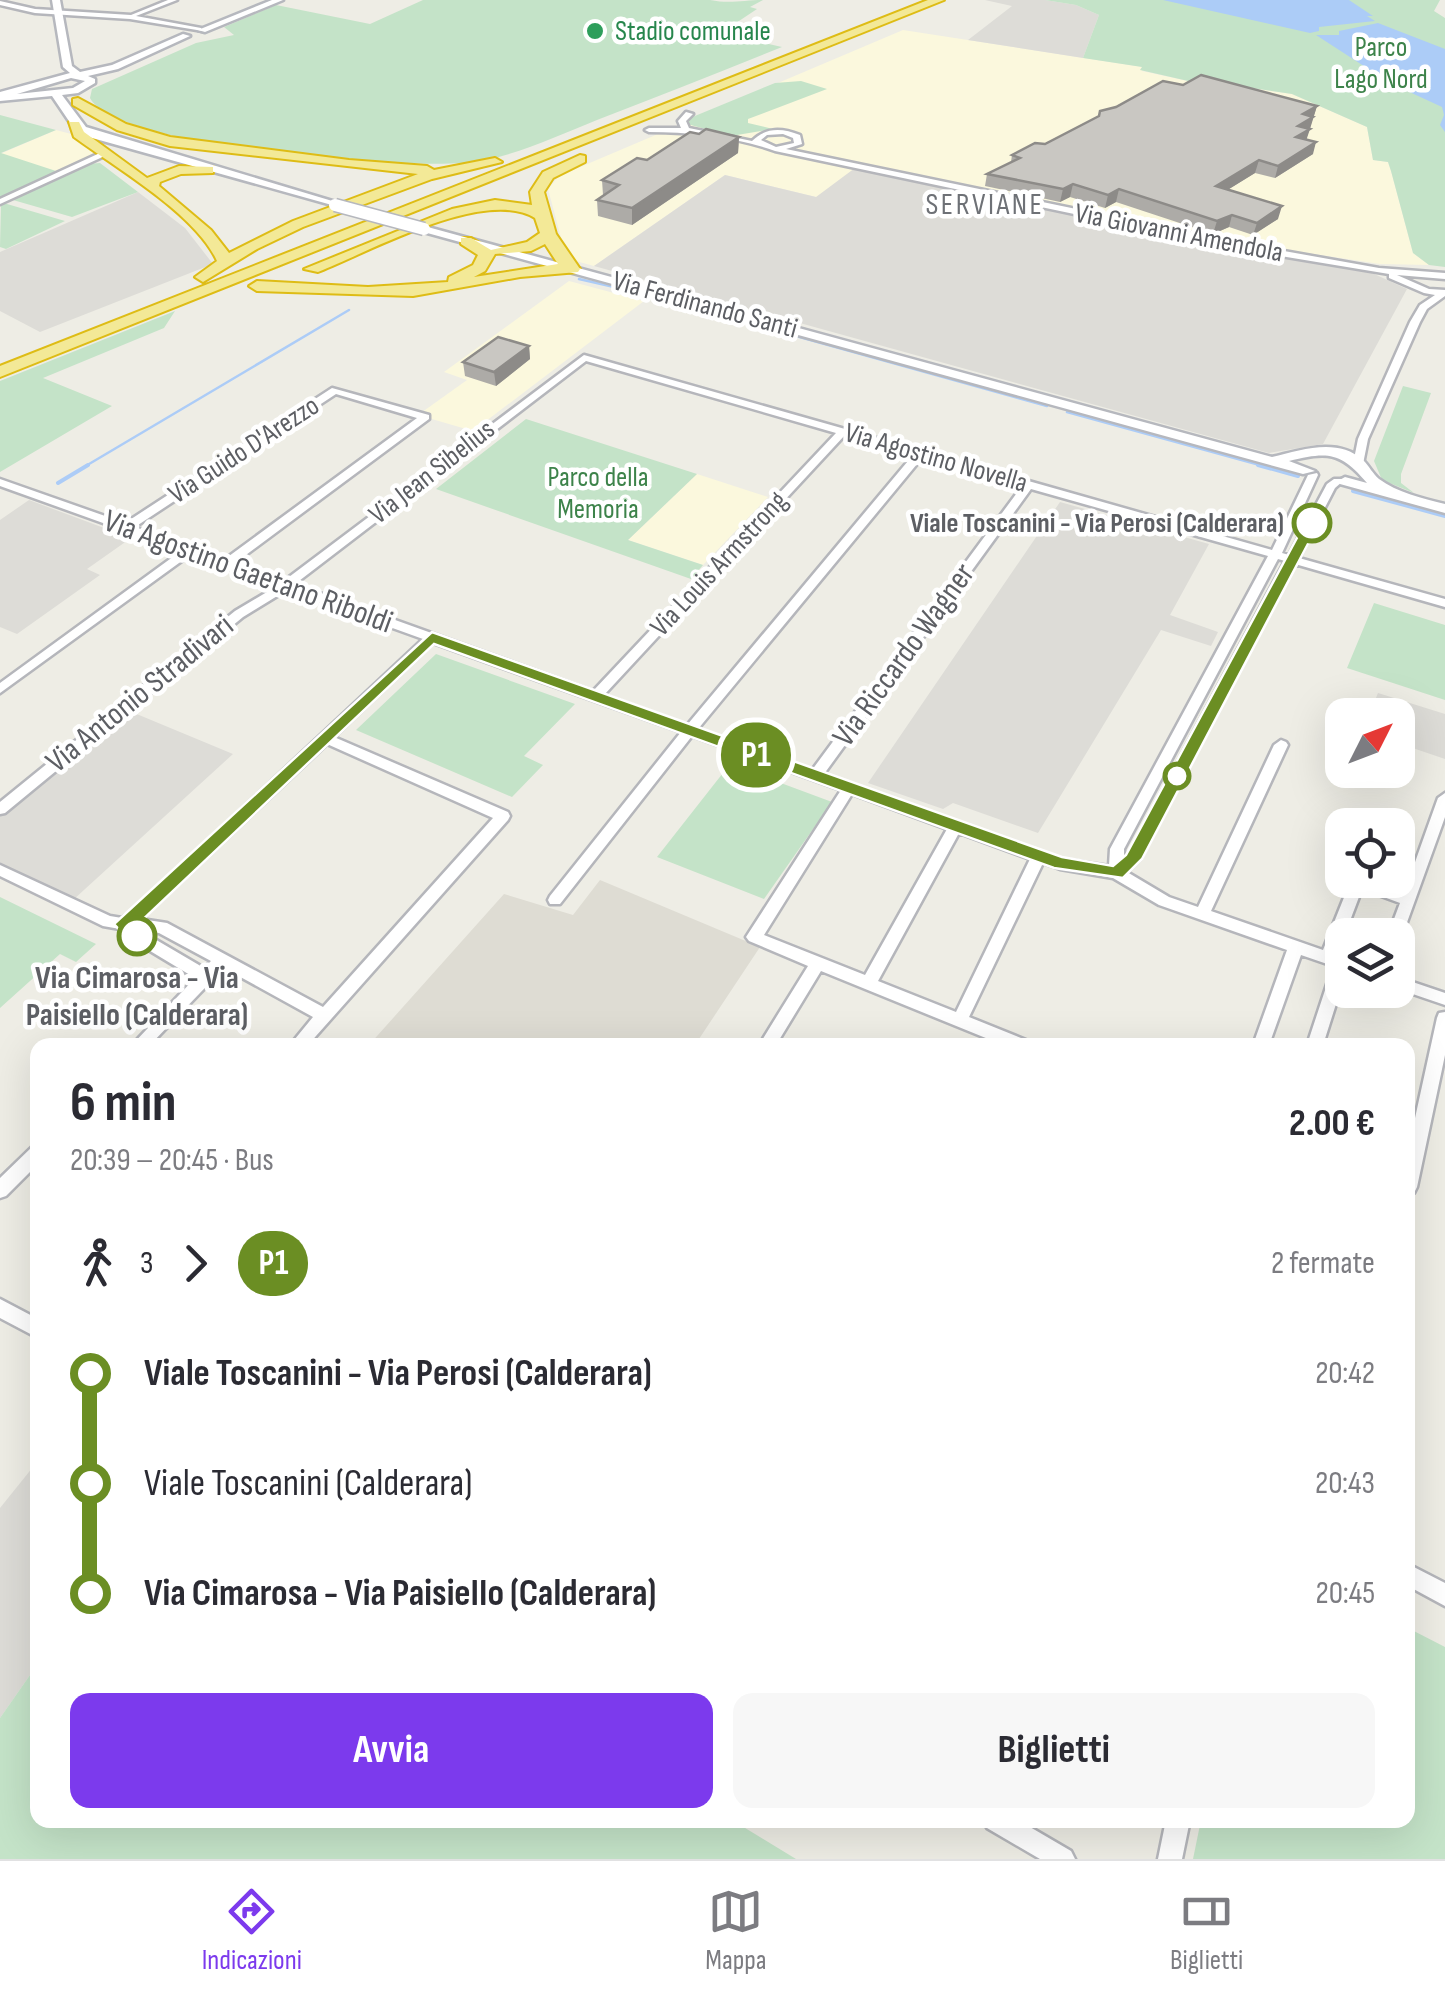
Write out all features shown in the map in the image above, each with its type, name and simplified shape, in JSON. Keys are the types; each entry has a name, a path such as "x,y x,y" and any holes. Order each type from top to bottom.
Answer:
{"highway":[{"path":"0,362 922,0"},
{"path":"0,372 938,0"},
{"path":"82,340 383,242 873,40 955,0"},
{"path":"84,91 108,121 149,136 283,157 443,171"},
{"path":"74,125 105,154 200,225 224,254 225,262 220,268"},
{"path":"572,269 560,259 548,234 537,192 540,183 558,169 604,149"},
{"path":"142,306 298,224 443,171 535,152"},
{"path":"239,178 245,166 253,162 283,157"},
{"path":"353,203 384,182 371,167"},
{"path":"151,188 154,180 164,174 208,170"},
{"path":"446,216 498,204 522,206 542,216"},
{"path":"200,225 232,235 298,224"},
{"path":"499,250 531,246 548,234"},
{"path":"383,242 364,254 362,273 404,286 454,280 485,261 487,254 466,240"},
{"path":"257,286 411,292 478,283 539,268 572,269"}],"main road":[{"path":"46,0 68,67 89,78 81,115 92,126 146,150"},
{"path":"53,51 52,13 56,0"},
{"path":"0,97 116,68 279,0"},
{"path":"50,83 84,91 200,31"},
{"path":"50,83 74,125 96,137 146,150"},
{"name":"Via Ferdinando Santi","path":"146,150 424,230 1264,459 1308,467 1342,481"},
{"path":"1308,467 1326,450 1343,454 1382,487 1412,499"},
{"path":"1342,481 1355,478 1360,468"},
{"path":"1342,481 1445,509"}],"street":[{"path":"130,17 174,0"},
{"path":"0,3 52,13 130,17 200,31"},
{"path":"686,130 682,121 689,114"},
{"path":"649,130 686,130 759,141 787,133 799,139 795,146"},
{"name":"Via Giovanni Amendola","path":"759,141 776,149 1379,271 1415,282"},
{"path":"776,149 795,146"},
{"path":"795,146 804,155"},
{"path":"0,202 105,154"},
{"path":"1415,282 1445,276"},
{"path":"1415,282 1444,293"},
{"path":"1415,282 1423,308"},
{"path":"1360,468 1363,439 1423,308 1444,293"},
{"name":"Via Agostino Novella","path":"579,360 590,358 1445,603"},
{"name":"Via Jean Sibelius","path":"285,586 579,360"},
{"name":"Via Guido D'Arezzo","path":"125,528 335,390 425,417 226,564"},
{"path":"1326,450 1350,445 1372,424"},
{"name":"Via Louis Armstrong","path":"596,696 842,432"},
{"path":"554,900 919,454"},
{"path":"1116,873 1117,849 1274,556 1308,467"},
{"path":"1116,873 1133,859 1331,486 1342,481"},
{"name":"Via Agostino Gaetano Riboldi","path":"0,482 1040,856 1087,871 1116,873 1164,902 1325,957"},
{"name":"Via Riccardo Wagner","path":"814,776 1028,485"},
{"path":"0,689 188,551"},
{"name":"Via Antonio Stradivari","path":"0,809 239,614 285,586"},
{"path":"124,924 432,638"},
{"path":"304,1038 503,816 324,738"},
{"path":"1202,914 1280,746"},
{"path":"849,788 754,936 1003,1038"},
{"path":"1402,918 1445,798"},
{"path":"868,984 956,826"},
{"path":"960,1020 1040,856"},
{"path":"0,870 108,922 162,927 324,1015"},
{"path":"1347,918 1358,881 1408,900"},
{"path":"124,924 137,936 206,977"},
{"path":"1263,1038 1296,946"},
{"path":"147,1038 224,959"},
{"path":"771,1038 818,963"},
{"path":"1415,989 1445,999"},
{"path":"1317,1038 1325,1003"},
{"path":"1415,1155 1445,1018"},
{"path":"0,1190 30,1160"},
{"path":"0,1308 30,1325"},
{"path":"1415,1579 1445,1594"},
{"path":"1009,1828 1062,1859"},
{"path":"1170,1859 1176,1828"}],"shaded area":[{"path":"985,0 1045,0 1076,5 1099,15 1083,58 968,40 1012,6"},
{"path":"903,30 1143,67 1142,71 1197,83 1207,81 1292,94 1367,127 1373,160 1388,162 1413,253 1429,265 1380,264 1234,242 816,197 725,175 594,266 572,260 564,249 548,189 559,176"},
{"path":"56,130 75,135 98,155 58,172 0,154"},
{"path":"855,168 1372,273 1407,289 1323,444 1269,453 594,266 725,175 816,197"},
{"path":"138,192 185,228 213,264 40,332 0,311 0,252"},
{"path":"569,281 644,301 473,431 418,415 467,380 444,372"},
{"path":"697,474 768,497 703,565 628,540"},
{"path":"29,500 131,538 87,569 100,575 17,634 0,627 0,520"},
{"path":"1060,502 1209,544 1170,615 1218,632 1211,646 1161,630 1038,833 953,803 943,809 868,783"},
{"path":"1415,705 1445,714 1445,759 1415,749"},
{"path":"127,710 233,754 73,900 0,866 0,813"},
{"path":"600,880 760,947 700,1038 375,1038 504,894 573,915"},
{"path":"30,1471 30,1675 0,1718 0,1508"}],"green space":[{"path":"423,0 763,0 750,7 757,9 721,33 782,47 526,148 482,161 449,164 339,159 210,143 154,131 112,116 90,98 92,89 196,43 234,35 224,27 276,5 370,24"},
{"name":"Parco Lago Nord","path":"1045,0 1440,0 1434,11 1445,18 1445,267 1429,265 1413,253 1388,162 1373,160 1367,127 1292,94 1207,81 1197,83 1140,70 1142,67 1083,58 1099,15 1076,5"},
{"path":"801,81 827,89 748,119 748,123 773,129 731,136 687,124 690,118 775,83"},
{"path":"0,115 56,130 1,153 56,171 0,199"},
{"path":"100,163 138,192 72,217 13,200 87,164"},
{"path":"1,204 65,221 6,249 0,247"},
{"path":"175,311 164,328 43,378 112,406 0,472 0,381"},
{"path":"1403,386 1431,393 1401,474 1401,483 1414,493 1382,480 1374,461"},
{"name":"Parco della Memoria","path":"526,419 697,474 628,540 703,565 691,579 436,489"},
{"path":"1374,603 1445,625 1445,700 1347,668"},
{"path":"436,654 575,704 524,756 543,765 512,797 356,730"},
{"path":"730,764 832,802 764,899 657,857"},
{"path":"0,897 96,944 76,962 60,954 0,1008"},
{"path":"1415,1632 1445,1647 1445,1859 1193,1859 1199,1828 1415,1828"},
{"path":"30,1675 30,1828 745,1828 796,1859 0,1859 0,1718"}],"water":[{"path":"1163,0 1349,0 1375,21 1319,27 1319,31 1310,33"},
{"path":"1378,23 1445,49 1445,132 1440,125 1442,107 1390,83 1316,35 1339,35 1339,31"}],"building":[{"path":"1201,75 1317,106 1303,114 1313,117 1298,126 1310,129 1296,137 1316,142 1278,166 1259,160 1216,186 1282,206 1257,223 1232,215 1217,221 1119,189 1108,195 1073,184 1063,189 987,174 1020,158 1012,155 1035,143 1045,144 1099,116 1100,111 1116,107 1163,81 1183,85"},
{"path":"706,129 739,137 632,208 597,200 619,185 602,180 637,158 647,160 690,132 699,134"},
{"path":"498,337 529,346 494,372 463,362"}],"waterway":[{"path":"579,279 636,292"},
{"path":"647,295 762,326"},
{"path":"84,467 349,310"},
{"path":"778,331 1047,406"},
{"path":"1067,412 1267,467"},
{"path":"58,483 88,465"},
{"path":"1258,465 1298,476"},
{"path":"1353,491 1445,516"}],"bus line":[{"name":"P1","path":"137,936 124,924 432,638 1060,864 1116,873 1133,859 1312,523"}],"place":[{"name":"Stadio comunale","path":"595,31"},
{"name":"Viale Toscanini - Via Perosi (Calderara)","path":"1312,523"},
{"name":"Via Cimarosa - Via PaisieIIo (Calderara)","path":"137,936"}],"district":[{"name":"SERVIANE","path":"985,205"}]}
